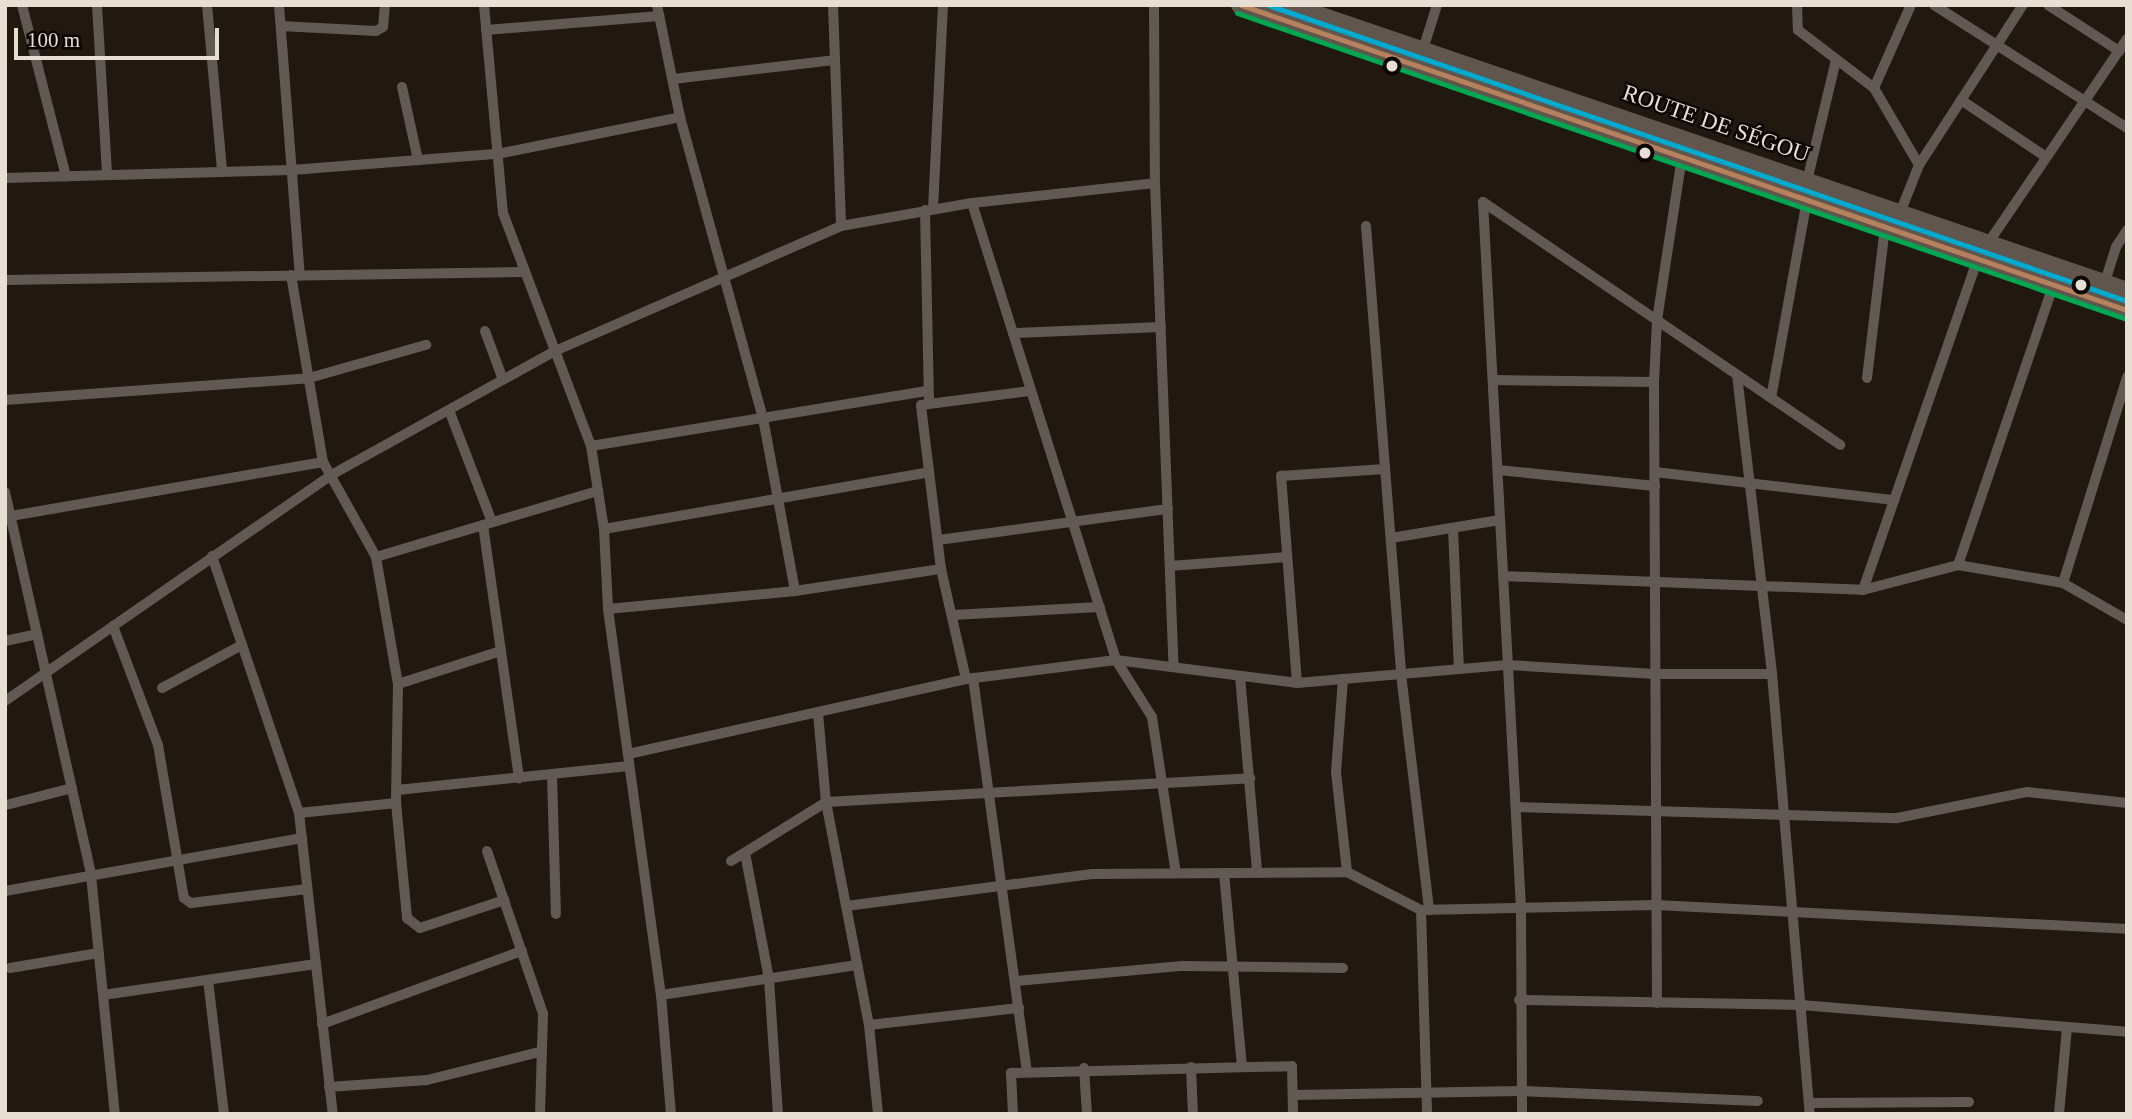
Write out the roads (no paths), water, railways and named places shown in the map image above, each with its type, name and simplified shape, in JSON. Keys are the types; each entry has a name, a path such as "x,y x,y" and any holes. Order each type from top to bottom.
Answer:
{"highway":[{"name":"ROUTE DE SÉGOU","path":"1240,5 1420,58 1807,190 1885,226 2127,310"},
{"name":"ROUTE DE SÉGOU","path":"1289,5 1420,58 1682,156 1900,213 2127,291"}],"street":[{"path":"22,5 66,176"},
{"path":"97,5 107,175"},
{"path":"207,5 222,170"},
{"path":"279,5 292,170 295,275 309,377 323,463 333,474 376,557 398,684 397,803 411,925 420,928 504,900"},
{"path":"281,26 376,31 383,27 385,5"},
{"path":"484,5 503,213 522,271 591,446 604,529 608,608 661,995 671,1114"},
{"path":"833,5 841,226"},
{"path":"929,404 929,209 943,5"},
{"path":"1154,5 1155,183 1174,667"},
{"path":"1420,58 1437,5"},
{"path":"1797,5 1798,30 1874,88 1919,165"},
{"path":"1874,88 1911,5"},
{"path":"1934,5 2127,128"},
{"path":"1900,213 1919,165 2024,5"},
{"path":"2048,5 2119,51"},
{"path":"486,30 658,11 680,117 763,418 774,497 795,591"},
{"path":"1863,590 1978,258 2127,39"},
{"path":"673,79 834,60"},
{"path":"1771,398 1807,190 1836,60"},
{"path":"402,87 418,160"},
{"path":"1961,100 2046,157"},
{"path":"5,178 292,170 498,154 680,117"},
{"path":"1657,1003 1654,382 1657,320 1682,156"},
{"path":"5,701 333,474 555,351 841,226 972,203 1155,183"},
{"path":"1522,1114 1519,1000 1521,908 1483,202 1840,446"},
{"path":"972,203 1116,660 1152,718 1176,873"},
{"path":"1366,226 1401,674 1425,910 1427,1114"},
{"path":"1867,377 1885,226"},
{"path":"2100,301 2116,247 2127,230"},
{"path":"1958,565 2059,267"},
{"path":"5,280 522,271"},
{"path":"1013,333 1161,327"},
{"path":"485,331 503,380"},
{"path":"5,400 309,377 426,345"},
{"path":"1737,375 1747,480 1772,674 1810,1108 1969,1102"},
{"path":"2063,583 2127,377"},
{"path":"1493,380 1654,382"},
{"path":"591,446 928,391"},
{"path":"1027,1072 991,793 970,679 941,569 921,405 1031,391"},
{"path":"449,410 488,524 501,651 520,778"},
{"path":"8,516 323,463"},
{"path":"1297,683 1280,476 1385,469"},
{"path":"1498,470 1655,486"},
{"path":"1654,471 1747,480 1894,500"},
{"path":"604,529 774,497 929,472"},
{"path":"376,557 598,491"},
{"path":"5,492 8,516 92,875 115,1114"},
{"path":"937,540 1168,509"},
{"path":"1391,538 1500,520"},
{"path":"1452,528 1459,670"},
{"path":"212,556 299,813 333,1114"},
{"path":"1170,566 1287,557"},
{"path":"1503,576 1863,590 1958,565 2063,583 2127,620"},
{"path":"608,608 795,591 941,569"},
{"path":"951,615 1100,607"},
{"path":"113,626 158,745 180,888 191,902 307,888"},
{"path":"5,640 37,634"},
{"path":"162,688 242,645"},
{"path":"398,684 501,651"},
{"path":"628,754 970,679 1116,660 1297,683 1508,665 1655,674 1772,674"},
{"path":"1240,676 1256,872"},
{"path":"1343,680 1336,772 1347,872"},
{"path":"818,713 826,802 869,1025 878,1114"},
{"path":"397,790 629,766"},
{"path":"552,774 556,914"},
{"path":"731,861 826,802 1250,778"},
{"path":"6,805 72,788"},
{"path":"1516,807 1784,812 1897,818 2027,792 2127,803"},
{"path":"299,813 397,803"},
{"path":"5,891 176,858 302,838"},
{"path":"488,851 543,1014 539,1052 540,1114"},
{"path":"745,853 769,979 778,1114"},
{"path":"846,906 1092,874 1347,872 1425,910 1656,905 2127,929"},
{"path":"1224,873 1242,1066"},
{"path":"322,1024 522,951"},
{"path":"10,968 99,953"},
{"path":"103,995 316,964"},
{"path":"661,995 858,965"},
{"path":"1016,981 1182,966 1343,968"},
{"path":"208,980 224,1114"},
{"path":"1519,1000 1801,1005 2127,1032"},
{"path":"869,1025 1019,1008"},
{"path":"2059,1114 2067,1027"},
{"path":"329,1087 427,1080 539,1052"},
{"path":"1013,1114 1011,1073 1084,1068 1242,1066 1292,1066 1293,1114"},
{"path":"1191,1067 1193,1114"},
{"path":"1084,1068 1087,1114"},
{"path":"1293,1095 1521,1091 1758,1101"}]}
